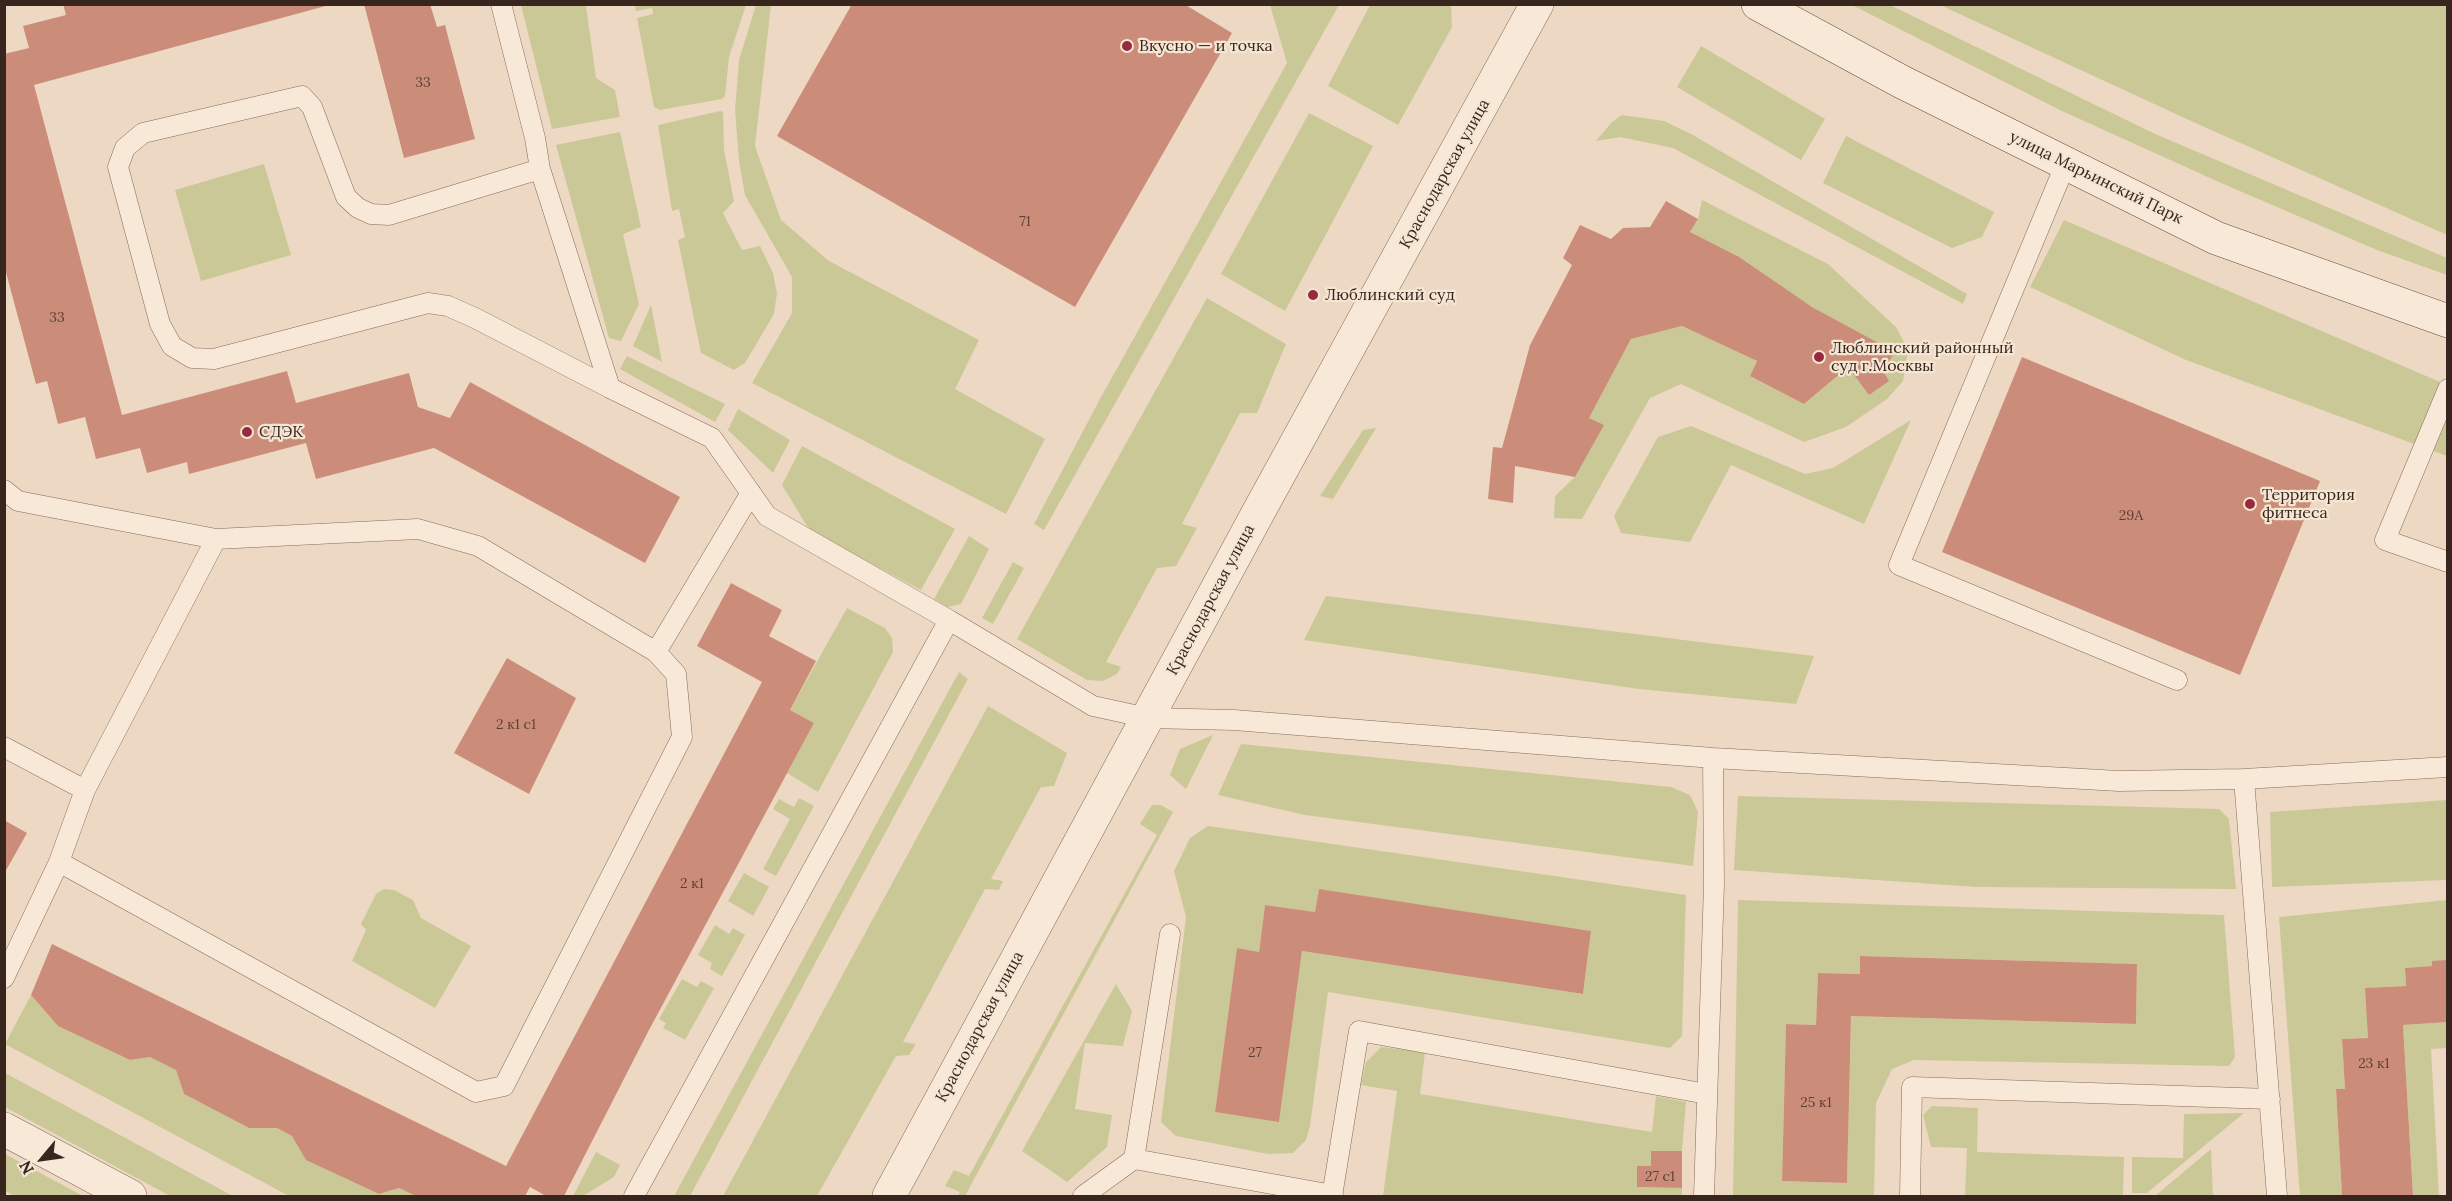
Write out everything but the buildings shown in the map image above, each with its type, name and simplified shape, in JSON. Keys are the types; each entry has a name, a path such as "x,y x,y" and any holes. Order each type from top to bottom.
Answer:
{"street":[{"name":"Краснодарская улица","path":"889,1197 1537,4"},
{"name":"улица Марьинский Парк","path":"1758,4 1902,82 2216,238 2448,321"},
{"path":"4,1129 130,1197"}],"lane":[{"path":"501,4 535,138 540,169 610,388"},
{"path":"540,169 389,215 371,214 357,208 346,198 312,107 302,96 143,134 125,148 118,167 160,324 172,346 192,358 214,359 428,303 448,306 712,438 767,516 950,620 1093,706 1148,718 1234,720 1713,758 2119,781 2244,780 2448,767"},
{"path":"2066,163 1899,565 2176,680"},
{"path":"2448,389 2385,540 2448,562"},
{"path":"4,490 18,501 216,538 418,529 478,546 656,652 676,674 682,737 504,1086 476,1092 59,862"},
{"path":"656,652 751,493"},
{"path":"4,978 59,862 85,790 216,538"},
{"path":"634,1197 950,620"},
{"path":"4,747 85,790"},
{"path":"1704,1197 1714,884 1713,758"},
{"path":"2244,780 2277,1197"},
{"path":"1083,1197 1134,1159 1170,934"},
{"path":"1134,1159 1333,1196 1359,1031 1707,1094"},
{"path":"1910,1197 1912,1087 2270,1099"}],"shaded area":[{"path":"521,5 589,5 586,6 596,78 615,90 620,117 552,129"},
{"path":"635,5 746,5 729,57 725,96 722,99 660,110 654,107 637,18 653,14 652,8 636,11"},
{"path":"756,5 771,5 755,146 781,220 829,261 979,340 955,389 1045,439 1006,514 752,383 792,313 792,277 745,195 739,161 735,110 739,60"},
{"path":"1270,5 1339,5 1044,530 1034,524 1100,399 1287,63"},
{"path":"1370,5 1451,5 1452,27 1398,125 1328,86"},
{"path":"1852,5 1890,5 2153,133 2447,258 2447,275 2377,250 2062,111"},
{"path":"1940,5 2447,5 2447,235 2191,121"},
{"path":"1701,46 1825,119 1801,160 1677,87"},
{"path":"723,112 724,150 734,201 723,213 742,250 760,246 773,273 777,293 774,314 745,363 734,370 701,353 678,240 685,237 679,209 672,211 658,125"},
{"path":"1309,113 1373,146 1285,311 1221,274"},
{"path":"1622,115 1664,121 1691,134 1967,294 1963,304 1673,148 1620,137 1596,141 1612,122"},
{"path":"620,132 641,227 623,234 639,304 621,341 609,338 556,145"},
{"path":"1846,136 1994,212 1982,237 1952,248 1823,183"},
{"path":"264,164 291,255 201,281 175,190"},
{"path":"1702,200 1828,264 1896,327 1908,350 1903,381 1887,399 1846,427 1804,442 1681,384 1650,398 1582,519 1554,518 1555,496 1575,477 1603,425 1589,418 1631,339 1682,326 1757,361 1750,376 1804,404 1848,367 1869,395 1894,352 1812,307 1690,232 1698,219"},
{"path":"2064,220 2447,385 2447,456 2186,360 2030,287"},
{"path":"1207,298 1286,344 1257,413 1240,413 1182,524 1197,528 1176,566 1157,568 1106,662 1121,667 1117,674 1103,681 1087,680 1017,639"},
{"path":"651,305 662,362 633,346"},
{"path":"627,356 725,404 715,422 620,369"},
{"path":"738,409 790,440 773,473 728,430"},
{"path":"1911,420 1864,524 1731,465 1690,542 1621,533 1614,516 1658,437 1691,426 1805,474 1833,468"},
{"path":"1376,428 1333,499 1320,496 1363,430"},
{"path":"802,446 955,529 921,590 810,531 782,485"},
{"path":"969,536 989,549 961,604 948,607 934,599"},
{"path":"1013,562 1024,568 993,624 982,618"},
{"path":"1326,596 1814,656 1796,704 1639,689 1304,640"},
{"path":"847,608 885,628 892,638 893,652 818,792 787,773 814,723 790,710"},
{"path":"959,672 968,679 690,1196 674,1196"},
{"path":"988,706 1067,753 1054,786 1041,787 991,879 1003,881 999,890 985,889 903,1042 916,1044 909,1055 896,1056 817,1196 723,1196"},
{"path":"1213,735 1186,789 1170,775 1180,749"},
{"path":"1241,744 1671,787 1690,795 1698,812 1693,866 1305,815 1218,795"},
{"path":"1738,796 2219,809 2229,819 2236,889 1976,887 1734,870"},
{"path":"799,798 814,806 776,876 763,869 790,819 773,809 779,799 794,807"},
{"path":"2447,800 2447,880 2272,887 2270,812"},
{"path":"1152,805 1161,805 1173,812 965,1196 958,1196 960,1192 945,1186 954,1170 969,1176 1157,835 1140,824"},
{"path":"1208,826 1686,895 1682,1036 1670,1048 1328,992 1310,1126 1306,1140 1293,1153 1268,1154 1176,1136 1161,1122 1186,917 1174,871 1190,838","holes":["1319,890 1591,931 1583,994 1302,951 1279,1121 1215,1112 1237,949 1259,952 1265,905 1315,912"]},
{"path":"744,873 769,887 753,916 728,901"},
{"path":"384,889 394,890 413,900 421,918 471,946 435,1008 352,961 366,930 361,924 376,894"},
{"path":"1738,900 2224,915 2235,1057 2229,1066 1914,1060 1892,1069 1876,1103 1874,1196 1733,1196","holes":["1860,956 2137,964 2136,1024 1851,1016 1847,1183 1782,1181 1786,1024 1816,1025 1818,973 1860,974"]},
{"path":"2447,900 2447,960 2432,966 2405,968 2406,986 2366,988 2368,1038 2342,1039 2345,1089 2336,1089 2342,1196 2300,1196 2279,917"},
{"path":"715,925 729,934 733,928 745,935 722,976 710,969 712,963 698,955"},
{"path":"682,979 697,987 701,981 714,988 685,1040 663,1028 666,1023 659,1019"},
{"path":"1116,984 1132,1011 1123,1046 1085,1043 1075,1109 1112,1115 1107,1147 1067,1182 1022,1151"},
{"path":"31,995 58,1026 130,1060 150,1057 176,1070 184,1094 249,1128 277,1128 292,1136 307,1160 379,1194 399,1188 416,1196 289,1196 5,1044"},
{"path":"2447,1022 2447,1048 2431,1049 2439,1196 2413,1196 2403,1025"},
{"path":"1381,1047 1425,1052 1420,1094 1652,1132 1656,1096 1686,1102 1682,1151 1652,1151 1651,1166 1637,1166 1637,1187 1682,1188 1682,1196 1383,1196 1397,1091 1361,1085 1366,1062"},
{"path":"5,1073 233,1196 170,1196 5,1107"},
{"path":"1932,1106 1978,1108 1977,1152 2124,1157 2123,1196 1965,1196 1967,1148 1931,1147 1923,1115"},
{"path":"2244,1113 2147,1193 2132,1193 2132,1157 2183,1158 2184,1114"},
{"path":"2211,1149 2213,1196 2155,1196"},
{"path":"596,1152 620,1165 614,1177 583,1196 573,1196"},
{"path":"5,1154 83,1196 15,1196 5,1191"}],"place":[{"name":"Вкусно — и точка","path":"1127,46"},
{"name":"Люблинский суд","path":"1313,295"},
{"name":"Люблинский районный суд г.Москвы","path":"1819,357"},
{"name":"СДЭК","path":"247,432"},
{"name":"Территория фитнеса","path":"2250,504"}]}
